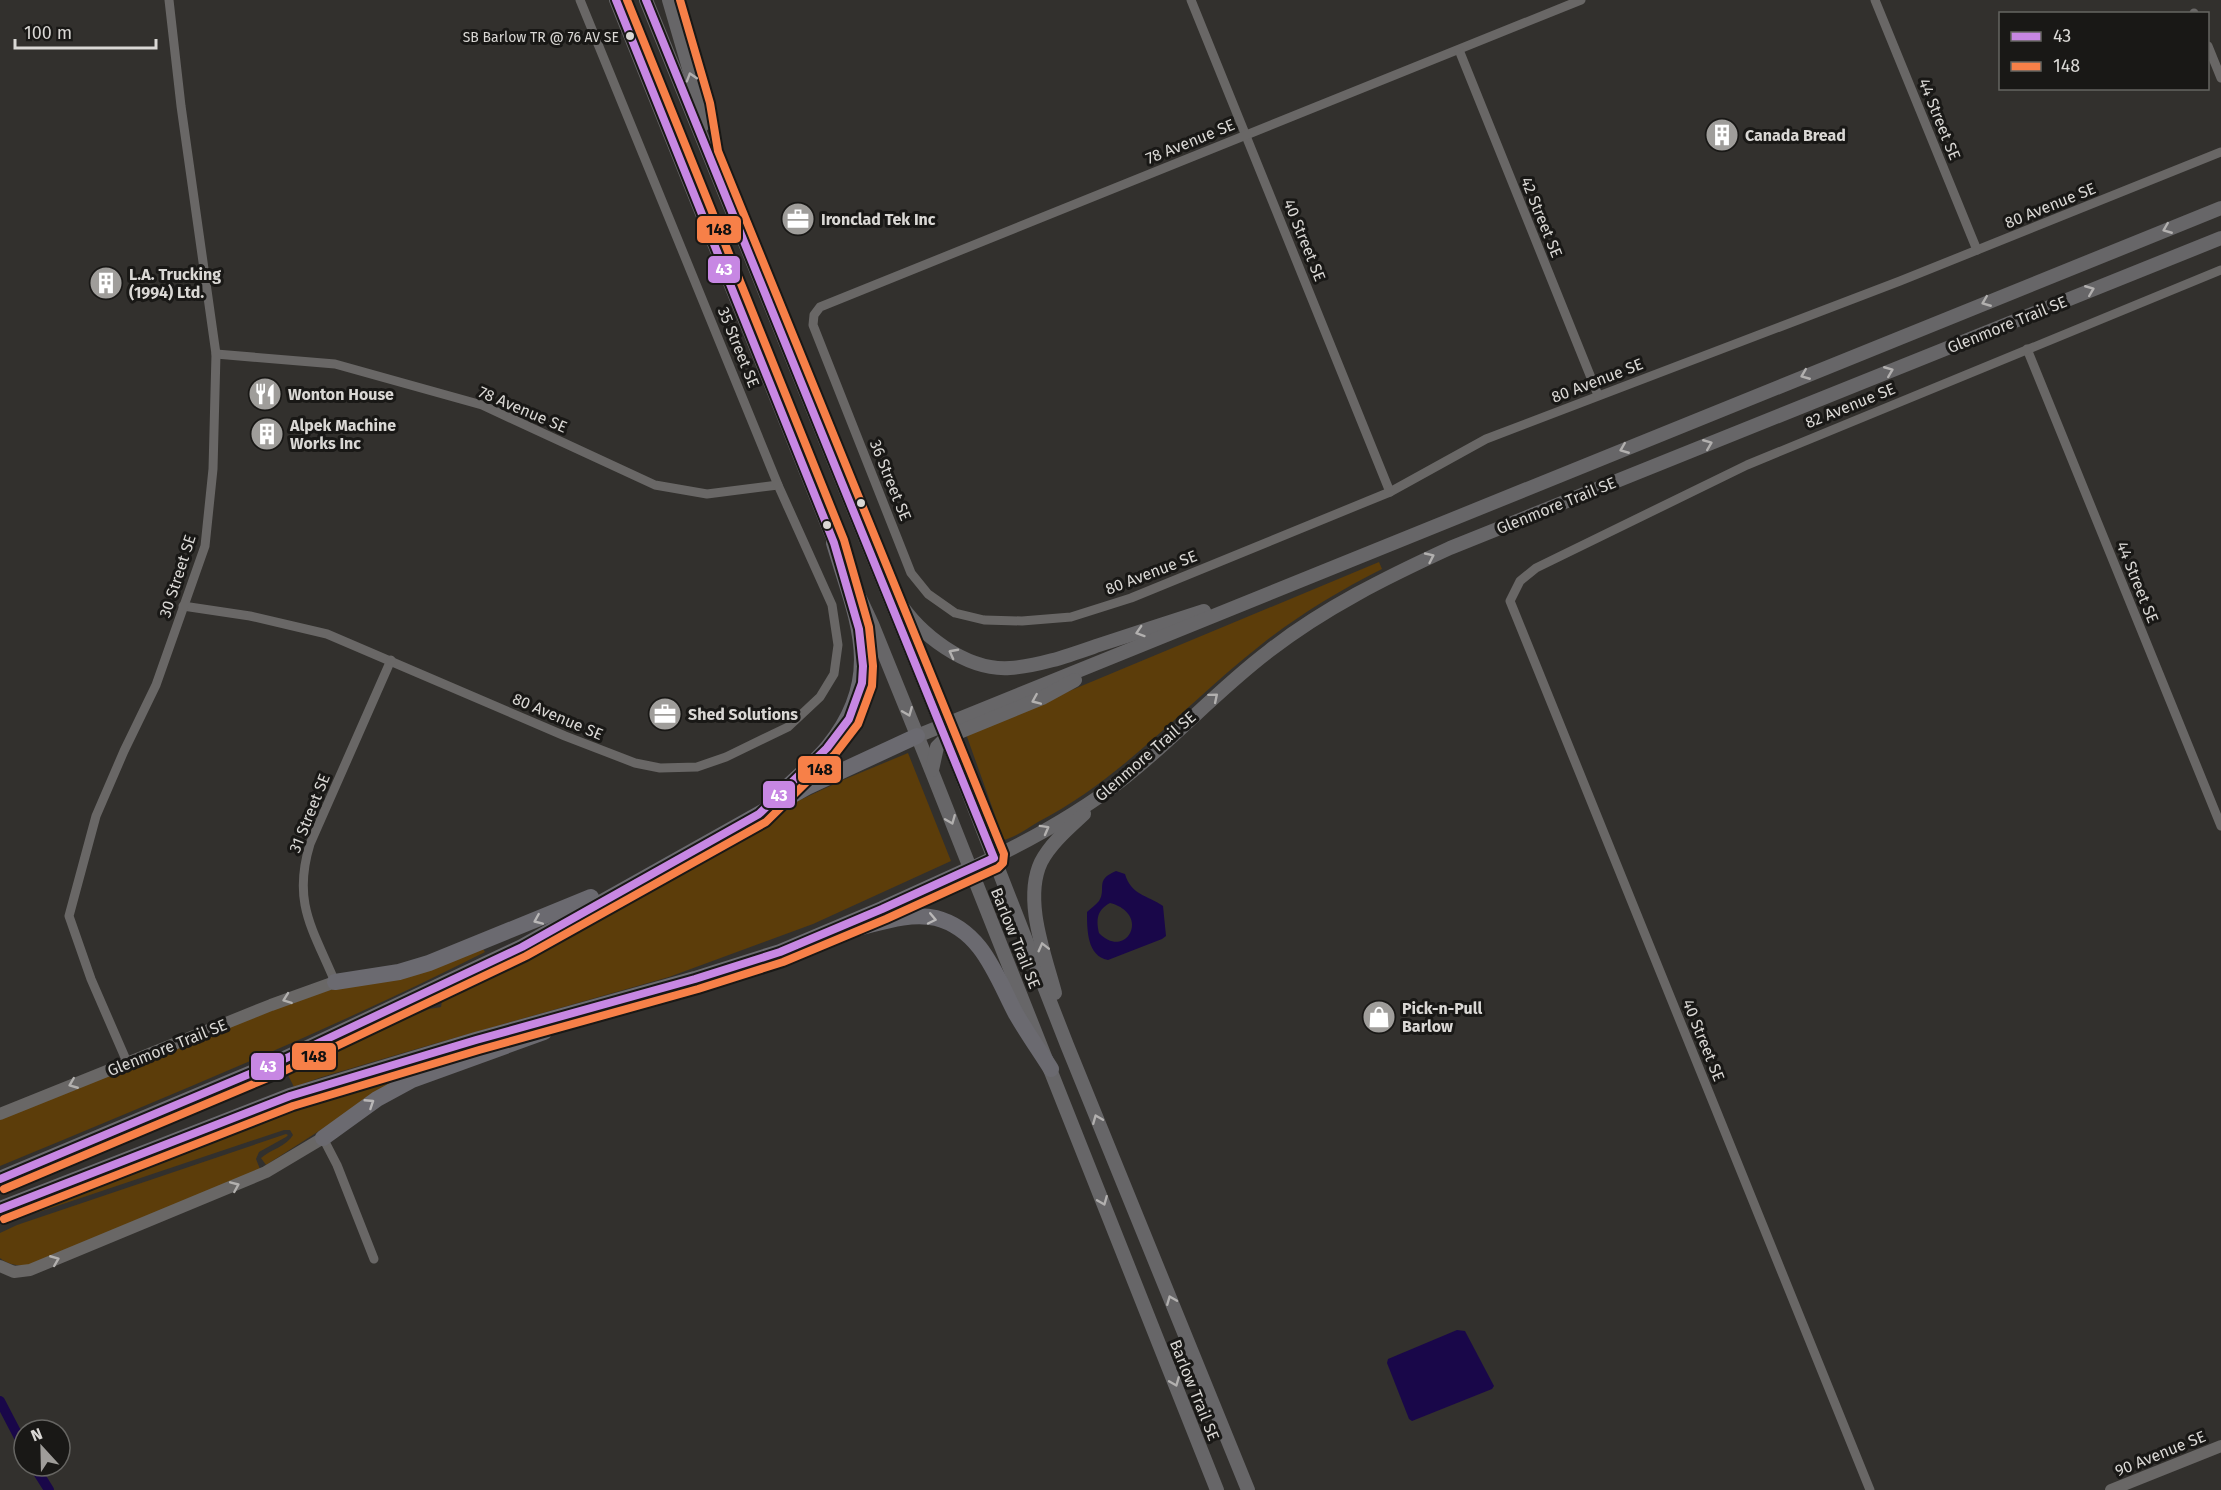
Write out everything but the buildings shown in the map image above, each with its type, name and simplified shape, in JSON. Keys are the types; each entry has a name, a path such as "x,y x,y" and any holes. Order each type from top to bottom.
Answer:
{"highway":[{"path":"759,814 827,748 849,719 862,683 863,666 859,629 834,543"},
{"path":"0,1179 289,1058 522,946 807,788 917,736"},
{"path":"335,982 399,972 449,956 669,864"},
{"name":"Glenmore Trail SE","path":"0,1209 290,1096 476,1040 695,979 813,939 970,869"},
{"path":"813,939 918,916 936,918 951,924 980,945 1018,1016 1051,1069"},
{"path":"323,1138 377,1099 429,1073 695,979"}],"main road":[{"name":"Barlow Trail SE","path":"616,0 834,543 872,624 932,772 1217,1490"},
{"name":"Barlow Trail SE","path":"646,0 944,731 1067,1045 1248,1490"},
{"path":"669,0 700,106 708,154"},
{"name":"Glenmore Trail SE","path":"944,731 1042,698 1143,644 2221,208"},
{"name":"Glenmore Trail SE","path":"970,869 1085,807 1119,782 1269,650 1325,612 1377,582 1450,548 2221,238"},
{"path":"875,561 912,622 939,645 979,664 1008,668 1052,661 1214,607 1257,598"},
{"path":"917,736 944,731"},
{"path":"932,772 937,747 944,731"},
{"path":"1067,1045 1035,912 1036,876 1042,861 1064,832 1119,782"}],"street":[{"name":"30 Street SE","path":"127,1062 91,979 69,916 96,816 156,685 205,546 213,469 216,354 181,106 169,0"},
{"name":"35 Street SE","path":"580,0 778,485 832,605"},
{"name":"40 Street SE","path":"1191,0 1390,492"},
{"name":"78 Avenue SE","path":"814,315 820,307 1581,0"},
{"name":"44 Street SE","path":"1875,0 1977,250"},
{"path":"2209,48 2221,78"},
{"name":"42 Street SE","path":"1459,50 1598,395"},
{"name":"80 Avenue SE","path":"984,620 1022,621 1071,617 1131,598 1390,492 1486,439 1977,250 2221,152"},
{"name":"82 Avenue SE","path":"1510,601 1520,580 1536,568 1726,475 1819,434 2221,270"},
{"name":"36 Street SE","path":"814,315 813,325 911,573 928,594 955,613 984,620"},
{"name":"44 Street SE","path":"2027,349 2221,826"},
{"name":"78 Avenue SE","path":"216,354 335,364 482,405 655,485 707,494 778,485"},
{"name":"40 Street SE","path":"1510,601 1870,1490"},
{"name":"80 Avenue SE","path":"183,606 250,616 327,634 565,736 635,763 660,768 697,766 726,757 788,727 820,697 834,674 838,645 832,605"},
{"name":"31 Street SE","path":"335,982 308,919 303,899 304,865 310,844 391,660"},
{"name":"Glenmore Trail SE","path":"0,1114 271,1005 335,982"},
{"path":"0,1266 14,1272 30,1270 266,1172 323,1138 337,1165 374,1259"},
{"name":"90 Avenue SE","path":"2111,1490 2221,1446"}],"shaded area":[{"path":"1379,562 1382,569 1320,604 1262,644 1099,783 1020,833 1002,840 966,734"},
{"path":"908,753 951,861 813,924 669,977 430,1045 294,1087 286,1071 429,1009 441,1007 442,1001 451,993 605,912 798,801"},
{"path":"1116,871 1125,874 1135,890 1163,906 1166,936 1108,960 1101,958 1092,948 1088,934 1087,912 1099,901 1103,881 1109,874","holes":["1110,903 1123,909 1130,916 1132,925 1130,933 1118,942 1109,940 1099,933 1100,912"]},
{"path":"483,949 485,952 305,1037 0,1166 0,1118 308,996"},
{"path":"411,1072 266,1165 261,1158 290,1139 293,1135 290,1130 284,1130 33,1214 268,1121"},
{"path":"288,1135 286,1137 259,1152 256,1159 260,1169 29,1265 14,1265 0,1258 0,1233 17,1225"},
{"path":"1457,1330 1465,1331 1494,1386 1492,1389 1412,1421 1409,1419 1387,1363 1388,1359"}],"waterway":[{"path":"0,1401 12,1424"},
{"path":"42,1478 49,1490"}],"transit line":[{"name":"43","path":"0,1179 278,1062 522,947 759,814 827,748 849,719 862,683 863,666 859,629 834,543 616,0"},
{"name":"148","path":"4,1189 282,1072 526,956 766,822 835,754 858,724 872,686 873,666 869,627 844,540 627,0"},
{"name":"43","path":"0,1209 290,1096 476,1040 695,979 780,952 994,858 646,0"},
{"name":"148","path":"4,1219 293,1106 479,1050 698,989 783,962 886,919 998,868 1003,863 1004,854 718,151 710,103 680,0"}],"place":[{"name":"SB Barlow TR @ 76 AV SE","path":"630,36"},
{"name":"Canada Bread","path":"1722,135"},
{"name":"Ironclad Tek Inc","path":"798,219"},
{"name":"L.A. Trucking (1994) Ltd.","path":"106,283"},
{"name":"Wonton House","path":"265,394"},
{"name":"Alpek Machine Works Inc","path":"267,434"},
{"name":"Shed Solutions","path":"665,714"},
{"name":"Pick-n-Pull Barlow","path":"1379,1017"}]}
